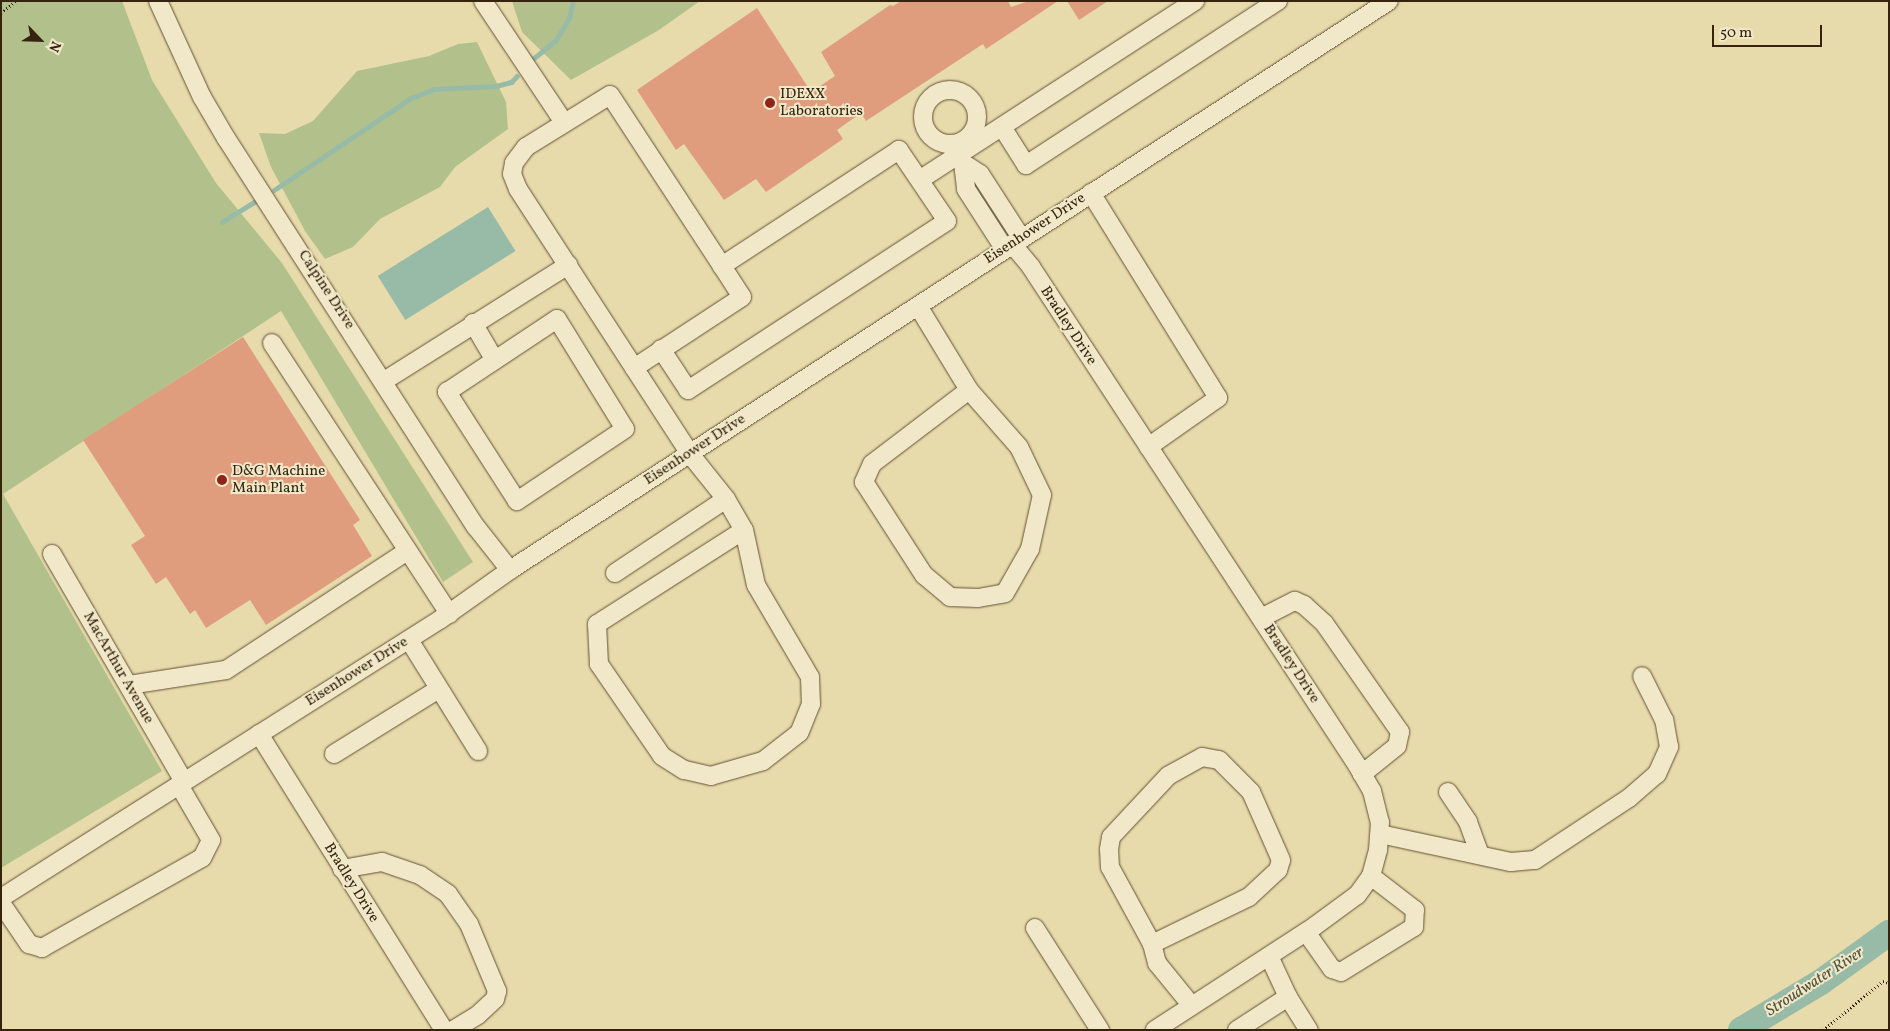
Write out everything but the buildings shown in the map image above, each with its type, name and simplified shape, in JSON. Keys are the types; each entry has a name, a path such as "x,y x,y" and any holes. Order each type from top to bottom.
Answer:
{"street":[{"name":"Calpine Drive","path":"158,1 202,97 226,138 384,381 476,527 510,570"},
{"path":"483,1 563,122"},
{"path":"922,179 1195,1"},
{"path":"1002,126 1026,165 1278,1"},
{"name":"Eisenhower Drive","path":"1,898 409,640 510,570 1389,1"},
{"path":"634,368 742,296 610,95 563,122 526,147 514,163 512,174 568,265 634,368 690,454 726,499 744,530 756,585 810,677 811,704 799,733 763,761 711,776 684,770 662,756 599,664 597,624 744,530"},
{"path":"661,349 688,390 947,221 922,179 900,150 722,266"},
{"name":"Bradley Drive","path":"957,155 966,189 1031,267 1372,791 1380,834 1371,876 1357,895 1306,932 1155,1030"},
{"path":"1092,193 1218,398 1148,447"},
{"path":"384,381 473,323 568,265"},
{"path":"918,306 969,390 1019,447 1042,495 1030,550 1005,592 978,598 950,597 924,575 864,482 872,464 969,390"},
{"path":"557,319 625,429 517,501 447,392 494,359 557,319"},
{"path":"473,323 494,359"},
{"path":"272,343 449,614"},
{"path":"615,573 726,499"},
{"path":"129,685 226,670 407,550"},
{"name":"MacArthur Avenue","path":"1,903 29,944 42,948 202,858 212,840 129,685 52,554"},
{"path":"1261,618 1295,601 1304,605 1324,623 1400,732 1397,746 1362,774"},
{"path":"409,640 478,752"},
{"path":"1380,834 1511,862 1535,860 1629,798 1657,774 1669,747 1664,720 1642,676"},
{"path":"334,754 439,689"},
{"name":"Bradley Drive","path":"259,734 444,1030"},
{"path":"1152,944 1249,897 1278,870 1281,860 1251,792 1218,760 1202,757 1168,776 1111,837 1110,867 1152,944 1157,963 1192,1006"},
{"path":"1448,792 1468,822 1480,855"},
{"path":"342,869 382,862 420,875 448,894 469,924 497,991 495,999 478,1015 453,1030"},
{"path":"1306,932 1332,969 1342,972 1414,927 1415,910 1371,876"},
{"path":"1035,928 1100,1030"},
{"path":"1269,956 1288,997 1309,1030"},
{"path":"1237,1030 1288,997"}],"path":[{"path":"1,14 16,1"},
{"path":"1823,1030 1883,981 1889,983"}],"shaded area":[{"path":"1,1 122,1 152,80 216,183 282,263 473,562 443,582 281,311 3,494 162,771 1,868"},
{"path":"512,1 700,1 659,30 571,80 522,32"},
{"path":"477,42 506,102 508,129 455,167 440,187 380,219 353,247 325,259 305,231 271,167 259,133 285,134 313,121 357,71 429,56 458,44"},
{"path":"488,207 516,251 405,320 378,276"}],"waterway":[{"path":"534,58 556,40 569,18 573,1"},
{"path":"274,190 411,98 434,89 496,86 511,82 517,76"},
{"path":"222,222 254,202"},
{"name":"Stroudwater River","path":"1741,1030 1821,982 1889,933"}],"place":[{"name":"IDEXX Laboratories","path":"770,103"},
{"name":"D&G Machine Main Plant","path":"222,480"}]}
